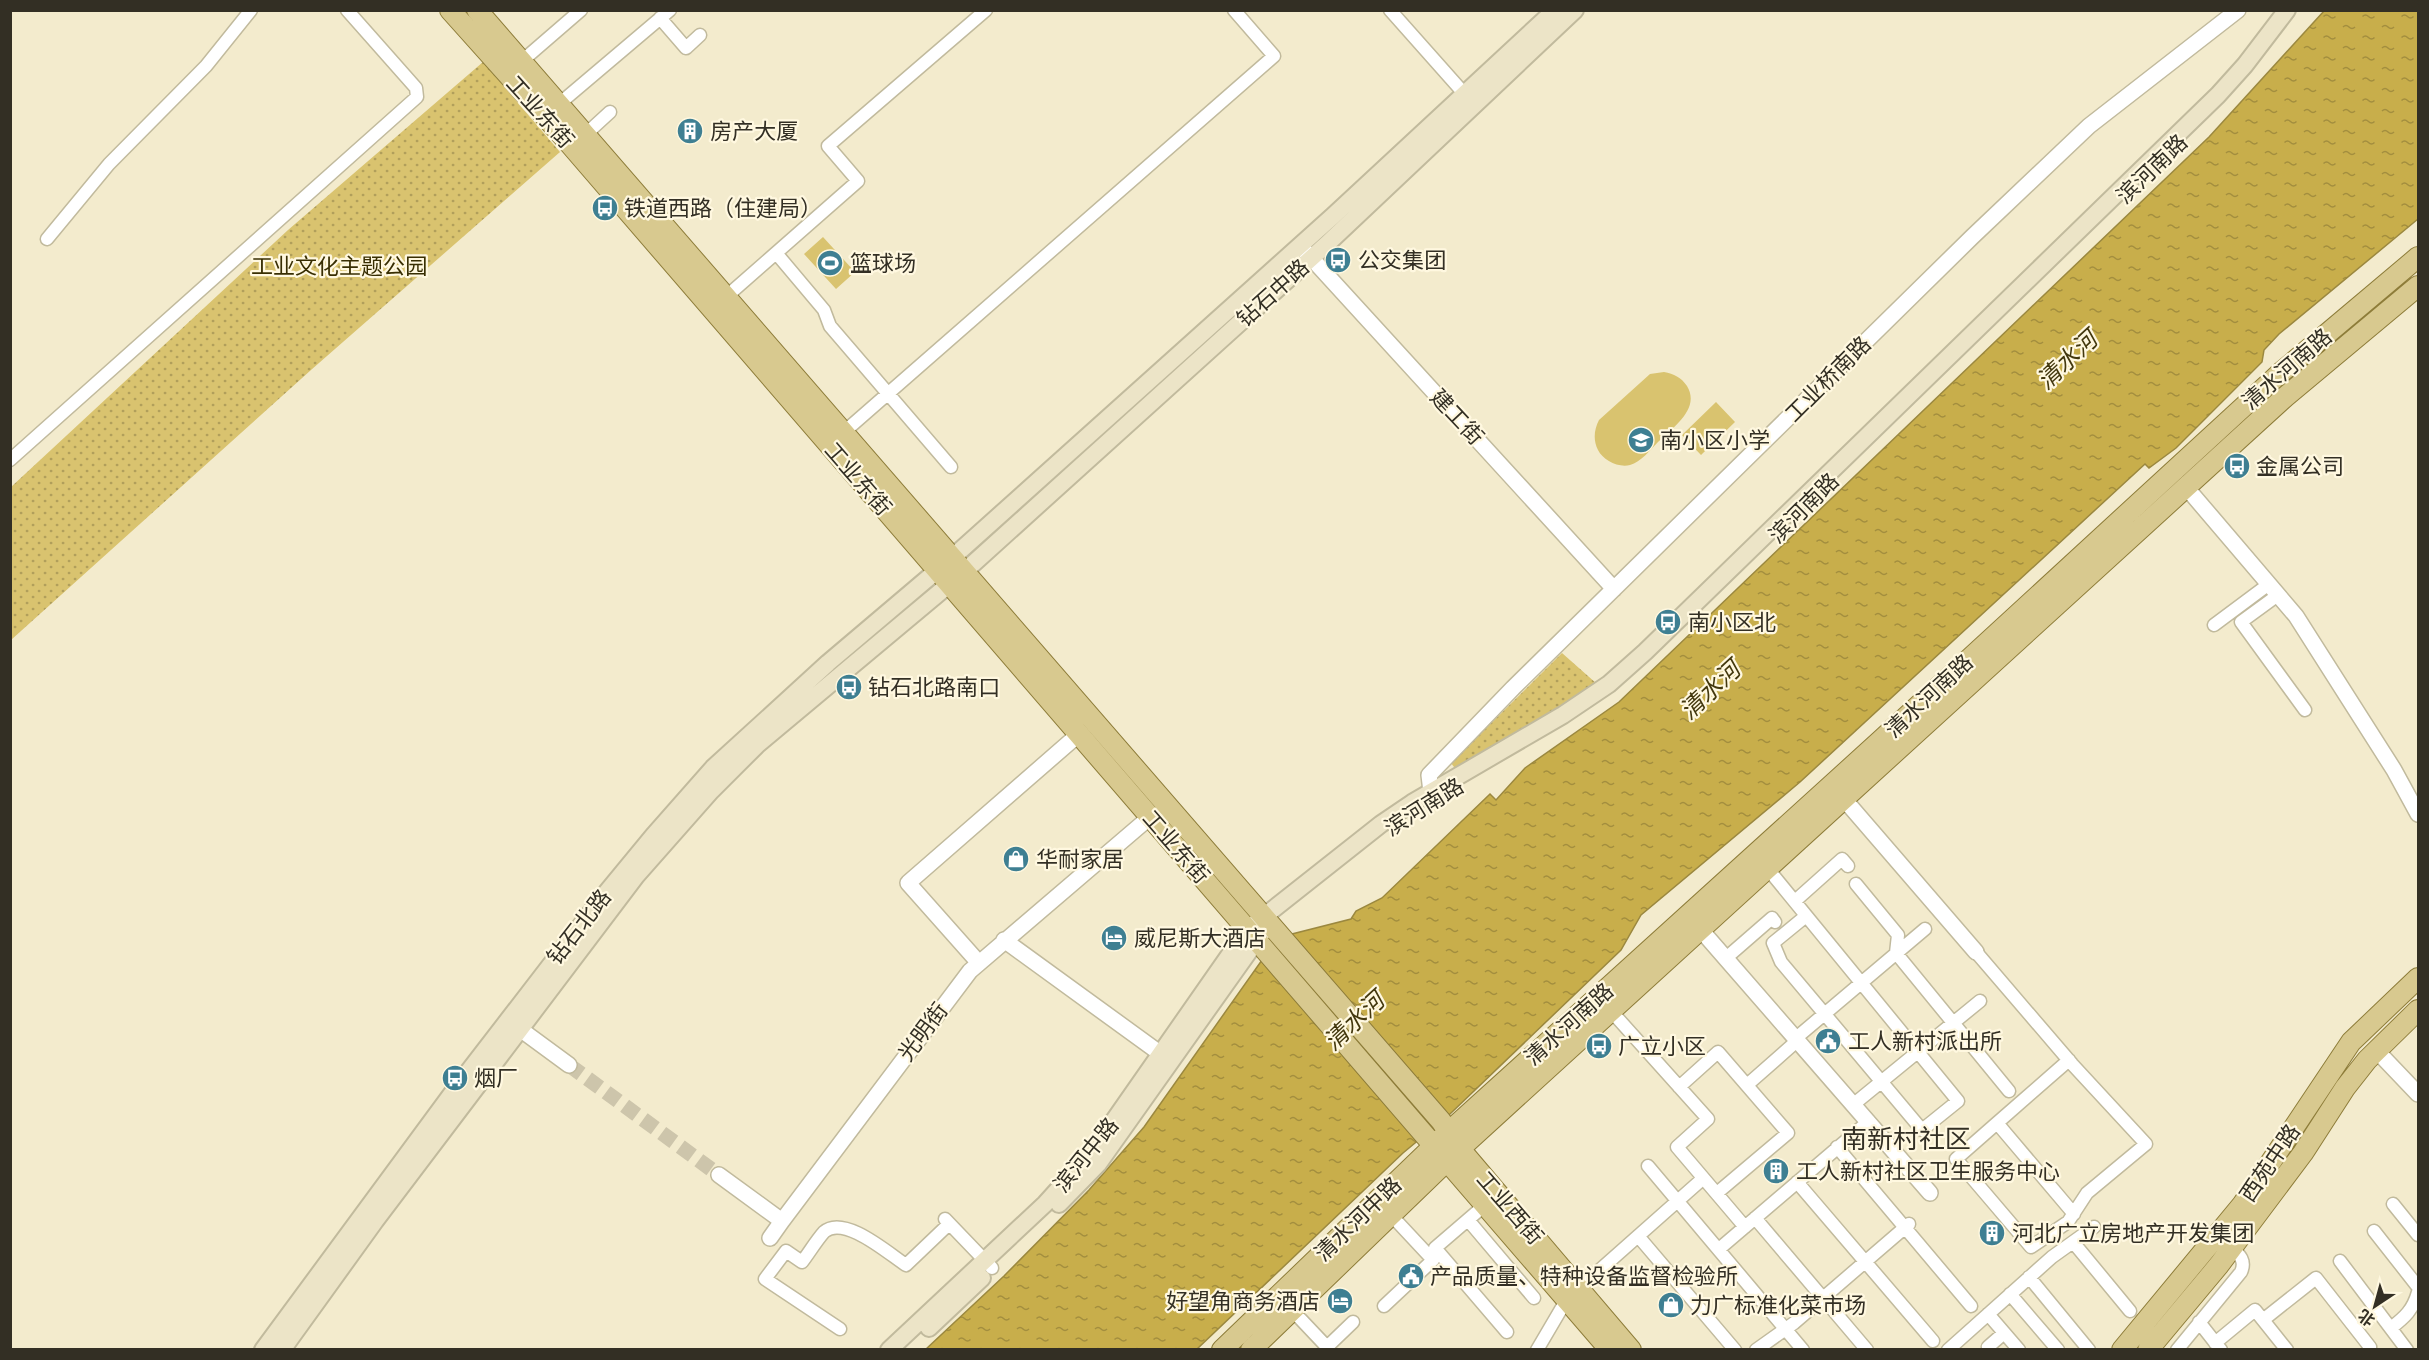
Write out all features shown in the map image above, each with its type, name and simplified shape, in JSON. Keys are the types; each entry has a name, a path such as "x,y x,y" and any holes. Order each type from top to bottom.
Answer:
{"main road":[{"name":"工业东街","path":"450,10 575,151 1256,940 1447,1139"},
{"name":"工业东街","path":"477,10 1272,925 1447,1139"},
{"name":"钻石中路","path":"1470,100 1555,10"},
{"name":"钻石中路","path":"959,564 1306,252 1470,100 1575,10"},
{"name":"滨河南路","path":"1256,940 1385,830 1431,796 1609,684 1645,652 2218,95 2245,65 2287,10"},
{"name":"滨河南路","path":"1431,796 1573,720 1616,687 1716,595 2192,131 2242,79 2298,10"},
{"name":"清水河南路","path":"1447,1139 2278,375 2418,257"},
{"name":"清水河南路","path":"1447,1139 1484,1127 2285,397 2418,286"},
{"name":"钻石北路","path":"263,1350 462,1080 659,828 713,768 828,663 959,564"},
{"name":"钻石北路","path":"282,1350 636,876 711,791 758,744 943,577"},
{"name":"滨河中路","path":"905,1350 1092,1152 1161,1054 1256,940"},
{"name":"滨河中路","path":"889,1350 1080,1184 1098,1164 1256,940"},
{"name":"西苑中路","path":"2122,1350 2242,1204 2351,1042 2418,978"},
{"name":"西苑中路","path":"2148,1350 2232,1248 2303,1153 2345,1088 2376,1050 2418,1010"},
{"path":"1430,1177 1440,1174 1476,1181 1476,1152 1484,1127"},
{"name":"清水河中路","path":"1222,1350 1424,1155 1427,1142 1447,1139"},
{"name":"清水河中路","path":"1262,1346 1292,1310 1430,1177 1447,1139"},
{"name":"工业西街","path":"1447,1139 1476,1181 1573,1294 1610,1350"},
{"name":"工业西街","path":"1476,1181 1485,1205 1631,1350"}],"street":[{"path":"47,239 109,164 206,66 251,10"},
{"path":"10,460 417,97 416,88 347,10"},
{"path":"522,61 581,10"},
{"path":"727,296 858,181 828,146 986,10"},
{"path":"844,432 1274,56 1234,10"},
{"path":"1390,10 1470,100"},
{"name":"工业桥南路","path":"1431,796 1429,775 1513,688 1972,237 2090,126 2238,10"},
{"path":"559,104 665,14 686,48 700,35"},
{"path":"586,134 610,112"},
{"name":"建工街","path":"1306,252 1614,589"},
{"path":"776,253 824,310 830,326 951,467"},
{"path":"2186,487 2296,616 2394,770 2418,814"},
{"path":"2214,625 2273,590"},
{"path":"2273,590 2241,622 2305,710"},
{"path":"979,963 908,883 1078,734"},
{"path":"1844,799 2069,1060 2146,1144 2086,1193 2068,1222 2031,1247 1956,1159 2069,1060"},
{"name":"光明街","path":"770,1238 970,971 1150,817"},
{"path":"1795,901 1842,859 1848,866"},
{"path":"1768,869 1958,1101 1922,1130 1781,962 1773,943 1806,916"},
{"path":"1856,884 1898,935 1896,953 2009,1091"},
{"path":"1726,958 1772,918 1775,922"},
{"path":"1747,1085 1824,1014 1924,929"},
{"path":"1701,930 1930,1192"},
{"path":"1004,940 1161,1054"},
{"path":"1854,1104 1980,1001"},
{"path":"1612,1012 1708,1119 1677,1147 1745,1227"},
{"path":"520,1029 568,1065"},
{"path":"2376,1050 2418,1094"},
{"path":"1679,1087 1718,1052 1788,1133 1717,1193"},
{"path":"1719,1249 1869,1120"},
{"path":"1997,1123 2074,1214"},
{"path":"1837,1147 1907,1226 1971,1306"},
{"path":"1648,1166 1803,1350"},
{"path":"719,1175 782,1221"},
{"path":"1537,1350 1573,1294 1699,1182"},
{"path":"1797,1182 1933,1341"},
{"path":"2393,1204 2418,1235"},
{"path":"1485,1205 1435,1248 1506,1332"},
{"path":"1384,1306 1433,1260 1391,1215"},
{"path":"1755,1218 1866,1350"},
{"path":"1468,1220 1534,1298"},
{"path":"770,1238 802,1263 826,1231 834,1228 847,1228 857,1231 906,1265 947,1221 988,1264"},
{"path":"1756,1350 1786,1329 1907,1226"},
{"path":"1948,1350 2029,1277 2094,1227"},
{"path":"2374,1231 2418,1287"},
{"path":"1638,1236 1735,1350"},
{"path":"2073,1242 2130,1311"},
{"path":"2177,1350 2241,1272 2244,1265 2243,1259 2232,1248"},
{"path":"786,1251 765,1279 840,1329"},
{"path":"2340,1261 2407,1350"},
{"path":"2029,1277 2089,1350"},
{"path":"2263,1320 2316,1278 2370,1347 2368,1350"},
{"path":"2391,1328 2408,1315 2415,1305 2418,1292"},
{"path":"2010,1294 2059,1350 2077,1335"},
{"path":"1292,1310 1327,1347 1353,1322"},
{"path":"2199,1322 2218,1346 2255,1310 2287,1350"},
{"path":"1988,1314 2019,1350"},
{"path":"1990,1350 1988,1347 2004,1332"}],"green space":[{"name":"工业文化主题公园","path":"483,62 560,152 311,370 11,640 11,487 288,230"},
{"name":"篮球场","path":"823,237 855,272 836,289 804,254"},
{"path":"1664,372 1677,376 1687,386 1690,394 1688,410 1677,424 1638,461 1625,466 1607,460 1600,454 1595,442 1595,431 1599,420 1650,374"},
{"path":"1716,402 1735,422 1701,455 1682,435"},
{"path":"1562,653 1597,684 1537,724 1457,771 1451,763"}],"water":[{"name":"清水河","path":"2324,11 2418,11 2418,219 2279,334 2264,350 2262,362 2176,448 2149,468 2145,464 1800,782 1641,915 1621,950 1450,1114 1403,1153 1197,1349 925,1350 1004,1276 1089,1190 1144,1127 1262,960 1292,934 1351,919 1356,911 1382,898 1490,794 1496,800 1525,768 1619,702 2209,137"}],"tunnel":[{"path":"569,1065 719,1175"}],"place":[{"name":"房产大厦","path":"690,131"},
{"name":"铁道西路（住建局）","path":"605,208"},
{"name":"公交集团","path":"1338,260"},
{"name":"篮球场","path":"830,263"},
{"name":"南小区小学","path":"1641,440"},
{"name":"金属公司","path":"2237,466"},
{"name":"南小区北","path":"1668,622"},
{"name":"钻石北路南口","path":"849,687"},
{"name":"华耐家居","path":"1016,859"},
{"name":"威尼斯大酒店","path":"1114,938"},
{"name":"工人新村派出所","path":"1828,1041"},
{"name":"广立小区","path":"1599,1046"},
{"name":"烟厂","path":"455,1078"},
{"name":"工人新村社区卫生服务中心","path":"1776,1171"},
{"name":"河北广立房地产开发集团","path":"1992,1233"},
{"name":"产品质量、特种设备监督检验所","path":"1411,1276"},
{"name":"好望角商务酒店","path":"1340,1301"},
{"name":"力广标准化菜市场","path":"1671,1305"}],"district":[{"name":"南新村社区","path":"1906,1139"}]}
